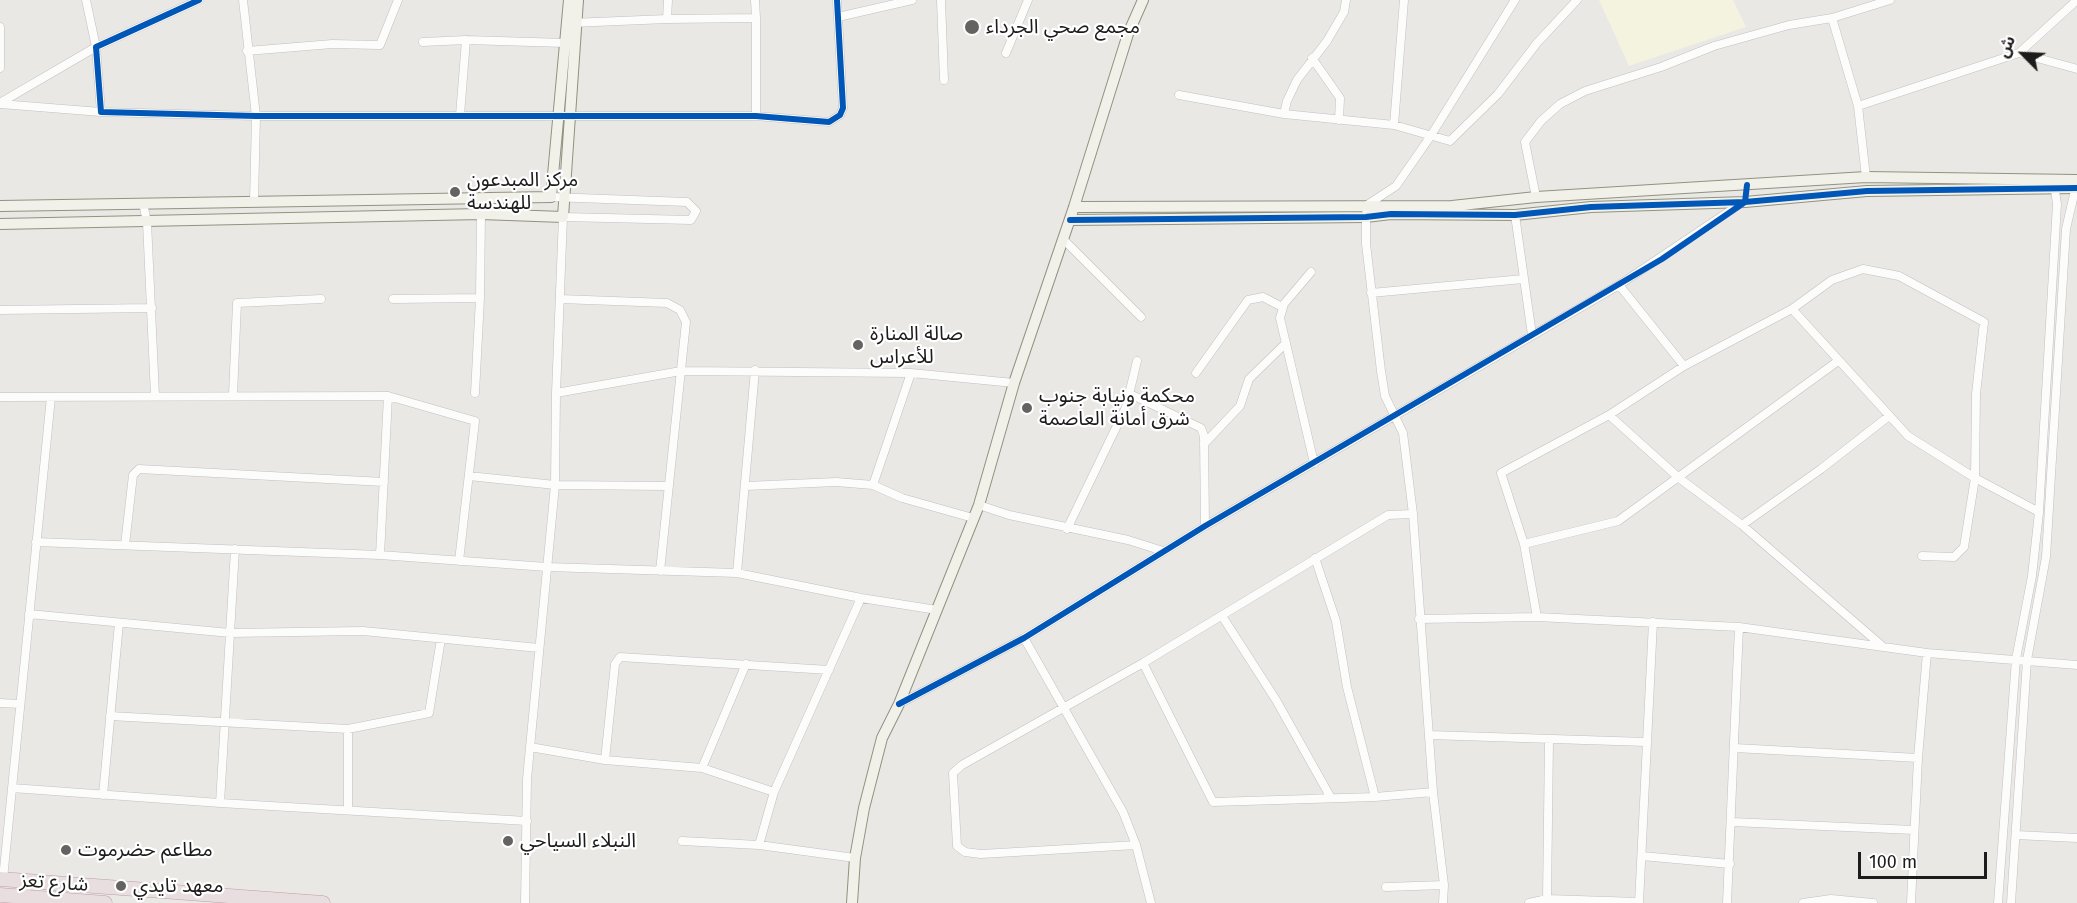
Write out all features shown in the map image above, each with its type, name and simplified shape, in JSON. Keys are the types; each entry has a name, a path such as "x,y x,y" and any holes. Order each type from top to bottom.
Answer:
{"highway":[{"name":"شارع تعز","path":"1,879 252,900 323,903"},
{"name":"شارع تعز","path":"7,898 105,903"}],"street":[{"path":"86,0 96,47 101,112"},
{"path":"0,104 96,47 199,0"},
{"path":"243,0 256,116 254,201"},
{"path":"248,51 332,44 380,45 398,0"},
{"path":"551,217 551,197 564,118 572,23 569,0"},
{"path":"525,903 530,747 555,485 563,217 565,43 578,0"},
{"path":"667,19 668,0"},
{"path":"755,0 756,116"},
{"path":"0,104 101,112 256,116 460,115 564,118 756,116 829,122 840,116 843,108 837,0"},
{"path":"838,17 912,0"},
{"path":"941,0 944,80"},
{"path":"1006,53 1028,0"},
{"path":"852,903 855,858 864,808 882,738 899,704 979,505 1014,383 1070,220 1128,34 1143,0"},
{"path":"1284,114 1287,101 1297,80 1344,12 1346,0"},
{"path":"1394,125 1404,0"},
{"path":"1367,205 1396,186 1430,137 1515,0"},
{"path":"1179,95 1284,114 1394,125 1450,141 1498,94 1537,43 1577,0"},
{"path":"1536,197 1525,142 1541,121 1560,104 1585,91 1661,67 1714,46 1789,25 1832,18 1890,0"},
{"path":"1858,106 2019,53 2077,0"},
{"path":"572,23 756,18"},
{"path":"1832,18 1858,106 1866,177"},
{"path":"0,27 0,68"},
{"path":"423,42 466,40 565,43"},
{"path":"460,115 466,40"},
{"path":"2019,53 2077,69"},
{"path":"1312,58 1340,98 1339,120"},
{"path":"1074,207 1452,206 1536,197 1866,177 2054,185"},
{"path":"899,704 1024,638 1205,526 1619,285 1744,202 1747,185"},
{"path":"1998,903 2016,658 2032,576 2039,512 2057,204 2054,185"},
{"path":"1070,220 1366,217 1391,214 1515,215 1591,207 1744,202 1867,192 2077,185 2066,229 2046,557 2027,660 2020,732 2011,903"},
{"path":"0,206 563,197 687,202 696,211 691,220 481,214 0,224"},
{"path":"143,203 147,222 155,396"},
{"path":"1367,205 1366,244 1385,396 1403,433 1413,514 1433,792 1444,885 1443,903"},
{"path":"475,393 480,298 481,214"},
{"path":"1515,215 1532,335"},
{"path":"1063,239 1141,317"},
{"path":"1537,617 1524,544 1501,473 1609,416 1684,366 1792,309 1832,280 1863,269 1899,276 1984,322 1976,394 1975,478 1965,547 1954,557 1922,556"},
{"path":"1311,272 1282,307 1280,318 1314,463"},
{"path":"1371,293 1523,279"},
{"path":"1619,285 1684,366"},
{"path":"1196,372 1248,300 1263,297 1282,307"},
{"path":"393,299 480,298"},
{"path":"233,395 237,303 321,299"},
{"path":"560,299 667,303 680,310 686,322 667,486 660,571"},
{"path":"0,310 152,309"},
{"path":"1792,309 1908,436 1975,478 2039,512"},
{"path":"1204,444 1240,406 1249,379 1286,343"},
{"path":"1067,529 1115,433 1130,394 1137,361"},
{"path":"1524,544 1618,521 1838,361"},
{"path":"737,573 755,370"},
{"path":"556,393 681,371 911,373 1014,383"},
{"path":"873,485 911,373"},
{"path":"1130,394 1197,424 1203,432 1205,526"},
{"path":"380,555 388,396"},
{"path":"0,397 388,396 475,421 459,561"},
{"path":"1,879 51,397"},
{"path":"1609,416 1679,478 1742,525 1882,646"},
{"path":"1742,525 1821,469 1889,416"},
{"path":"125,545 134,475 139,469 384,482"},
{"path":"469,476 555,485 667,486"},
{"path":"746,486 836,482 873,485 902,498 973,518"},
{"path":"979,505 1067,529 1128,540 1163,551"},
{"path":"1136,845 981,854 966,852 957,846 953,773 962,765 1143,663 1388,515 1413,514"},
{"path":"36,542 380,555 547,567 737,573 861,598 937,610"},
{"path":"220,803 234,549"},
{"path":"1315,558 1336,621 1347,687 1375,797"},
{"path":"759,845 774,792 861,598"},
{"path":"29,614 230,633 363,632 539,648"},
{"path":"1221,616 1276,700 1331,798"},
{"path":"1419,620 1537,617 1739,627 1927,653 2016,658 2077,665"},
{"path":"1529,903 1547,899 1639,903 1653,622"},
{"path":"103,795 119,623"},
{"path":"1727,903 1739,627"},
{"path":"1024,638 1123,812 1136,845 1151,903"},
{"path":"110,716 348,729 429,713 441,639"},
{"path":"1911,903 1918,758 1927,653"},
{"path":"605,760 615,664 620,657 829,670"},
{"path":"1143,663 1214,802 1375,797 1433,792"},
{"path":"702,768 746,664"},
{"path":"0,703 20,704"},
{"path":"348,729 348,810"},
{"path":"1429,735 1646,742"},
{"path":"1547,899 1549,739"},
{"path":"530,747 605,760 702,768 774,792"},
{"path":"1735,748 1918,758"},
{"path":"12,788 220,803 526,820"},
{"path":"1732,822 1914,830"},
{"path":"2016,836 2077,838"},
{"path":"682,841 759,845 855,858"},
{"path":"1642,856 1730,864"},
{"path":"1386,887 1444,885"},
{"path":"1803,903 1831,899 1873,903"}],"shaded area":[{"path":"1599,0 1733,0 1746,27 1629,66"}],"cycle path":[{"path":"199,0 96,47 101,112 256,116 756,116 829,122 840,115 843,108 837,0"},
{"path":"899,704 1024,638 1205,526 1662,259 1745,202 1747,185"},
{"path":"1070,220 1366,217 1391,214 1515,215 1591,207 1745,202 1867,191 2077,188"}],"place":[{"name":"مجمع صحي الجرداء","path":"972,27"},
{"name":"مركز المبدعون للهندسة","path":"455,192"},
{"name":"صالة المنارة للأعراس","path":"858,345"},
{"name":"محكمة ونيابة جنوب شرق أمانة العاصمة","path":"1027,408"},
{"name":"النبلاء السياحي","path":"508,841"},
{"name":"مطاعم حضرموت","path":"66,850"},
{"name":"معهد تايدي","path":"121,886"}]}
